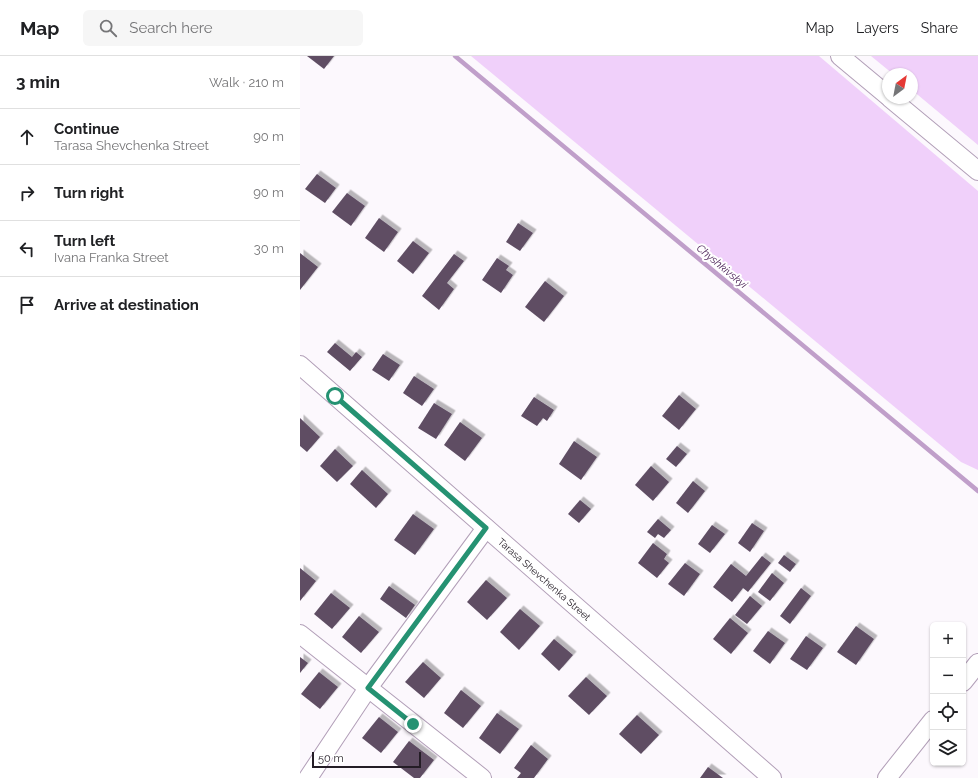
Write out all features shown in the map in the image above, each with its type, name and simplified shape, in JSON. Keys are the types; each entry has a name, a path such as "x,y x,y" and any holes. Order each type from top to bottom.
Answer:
{"street":[{"path":"840,56 882,91"},
{"path":"897,104 978,171"},
{"name":"Tarasa Shevchenka Street","path":"300,365 772,778"},
{"path":"308,778 368,688 486,528"},
{"path":"300,634 482,778"},
{"path":"966,678 978,663"},
{"path":"887,778 930,724"}],"shaded area":[{"path":"471,56 819,56 978,191 978,470 961,462"},
{"path":"871,56 978,56 978,145 918,95 918,68 886,68"}],"building":[{"path":"307,56 334,56 324,69"},
{"path":"317,174 336,188 325,203 305,189"},
{"path":"347,193 365,206 351,226 332,212"},
{"path":"379,218 398,232 384,252 365,238"},
{"path":"518,223 533,233 520,251 506,242"},
{"path":"413,241 429,253 413,274 397,261"},
{"path":"300,253 318,267 300,290"},
{"path":"454,254 464,261 447,283 454,289 439,310 422,296"},
{"path":"497,258 509,266 506,270 513,275 501,293 482,280"},
{"path":"545,281 564,296 544,322 525,307"},
{"path":"335,343 352,357 356,352 362,357 350,371 327,352"},
{"path":"383,354 400,365 389,381 372,370"},
{"path":"414,376 434,389 422,406 403,393"},
{"path":"679,395 696,409 679,430 662,416"},
{"path":"534,397 554,410 547,421 543,418 537,426 521,416"},
{"path":"434,403 452,414 436,439 418,428"},
{"path":"300,418 320,437 307,452 300,446"},
{"path":"460,422 482,438 465,461 444,445"},
{"path":"574,441 597,457 581,480 559,464"},
{"path":"677,446 687,454 676,467 666,459"},
{"path":"335,449 353,466 337,482 320,466"},
{"path":"651,466 669,482 653,501 635,485"},
{"path":"362,470 388,494 376,508 350,484"},
{"path":"693,481 705,491 688,513 676,503"},
{"path":"580,500 591,509 579,523 568,514"},
{"path":"413,514 434,529 415,555 394,540"},
{"path":"658,519 671,530 664,538 658,534 655,538 647,532"},
{"path":"752,523 764,531 750,552 738,543"},
{"path":"712,525 725,534 710,553 698,544"},
{"path":"653,543 667,554 664,559 669,563 657,578 638,563"},
{"path":"784,555 796,564 790,572 778,563"},
{"path":"762,556 771,563 748,592 743,588 732,602 713,587 731,564 746,576"},
{"path":"685,563 700,574 684,596 668,584"},
{"path":"300,568 316,581 300,601"},
{"path":"772,573 784,583 770,601 758,592"},
{"path":"486,580 507,598 487,620 467,602"},
{"path":"389,586 415,605 406,618 380,599"},
{"path":"801,588 811,596 790,624 780,616"},
{"path":"331,593 350,608 332,629 314,614"},
{"path":"750,596 762,606 747,624 735,615"},
{"path":"520,609 540,626 519,650 500,632"},
{"path":"359,616 379,632 361,653 342,637"},
{"path":"730,618 748,633 731,654 713,639"},
{"path":"856,626 874,639 856,665 837,652"},
{"path":"768,631 785,643 770,664 753,651"},
{"path":"806,636 823,648 807,670 790,659"},
{"path":"554,639 573,655 559,671 541,654"},
{"path":"300,657 308,663 300,673"},
{"path":"423,662 441,678 424,698 405,682"},
{"path":"319,672 338,687 320,709 301,694"},
{"path":"586,677 607,696 589,715 568,696"},
{"path":"461,690 481,706 463,728 444,713"},
{"path":"497,713 519,729 500,754 479,738"},
{"path":"637,715 659,735 641,754 619,734"},
{"path":"379,717 398,732 381,753 362,738"},
{"path":"409,741 434,760 420,778 414,778 393,762"},
{"path":"531,745 548,759 534,778 517,778 521,773 514,768"},
{"path":"708,767 723,778 700,778"}],"waterway":[{"name":"Chyshkivskyi","path":"455,56 978,491"}],"route":[{"path":"335,396 486,528 368,688 413,724"}]}
